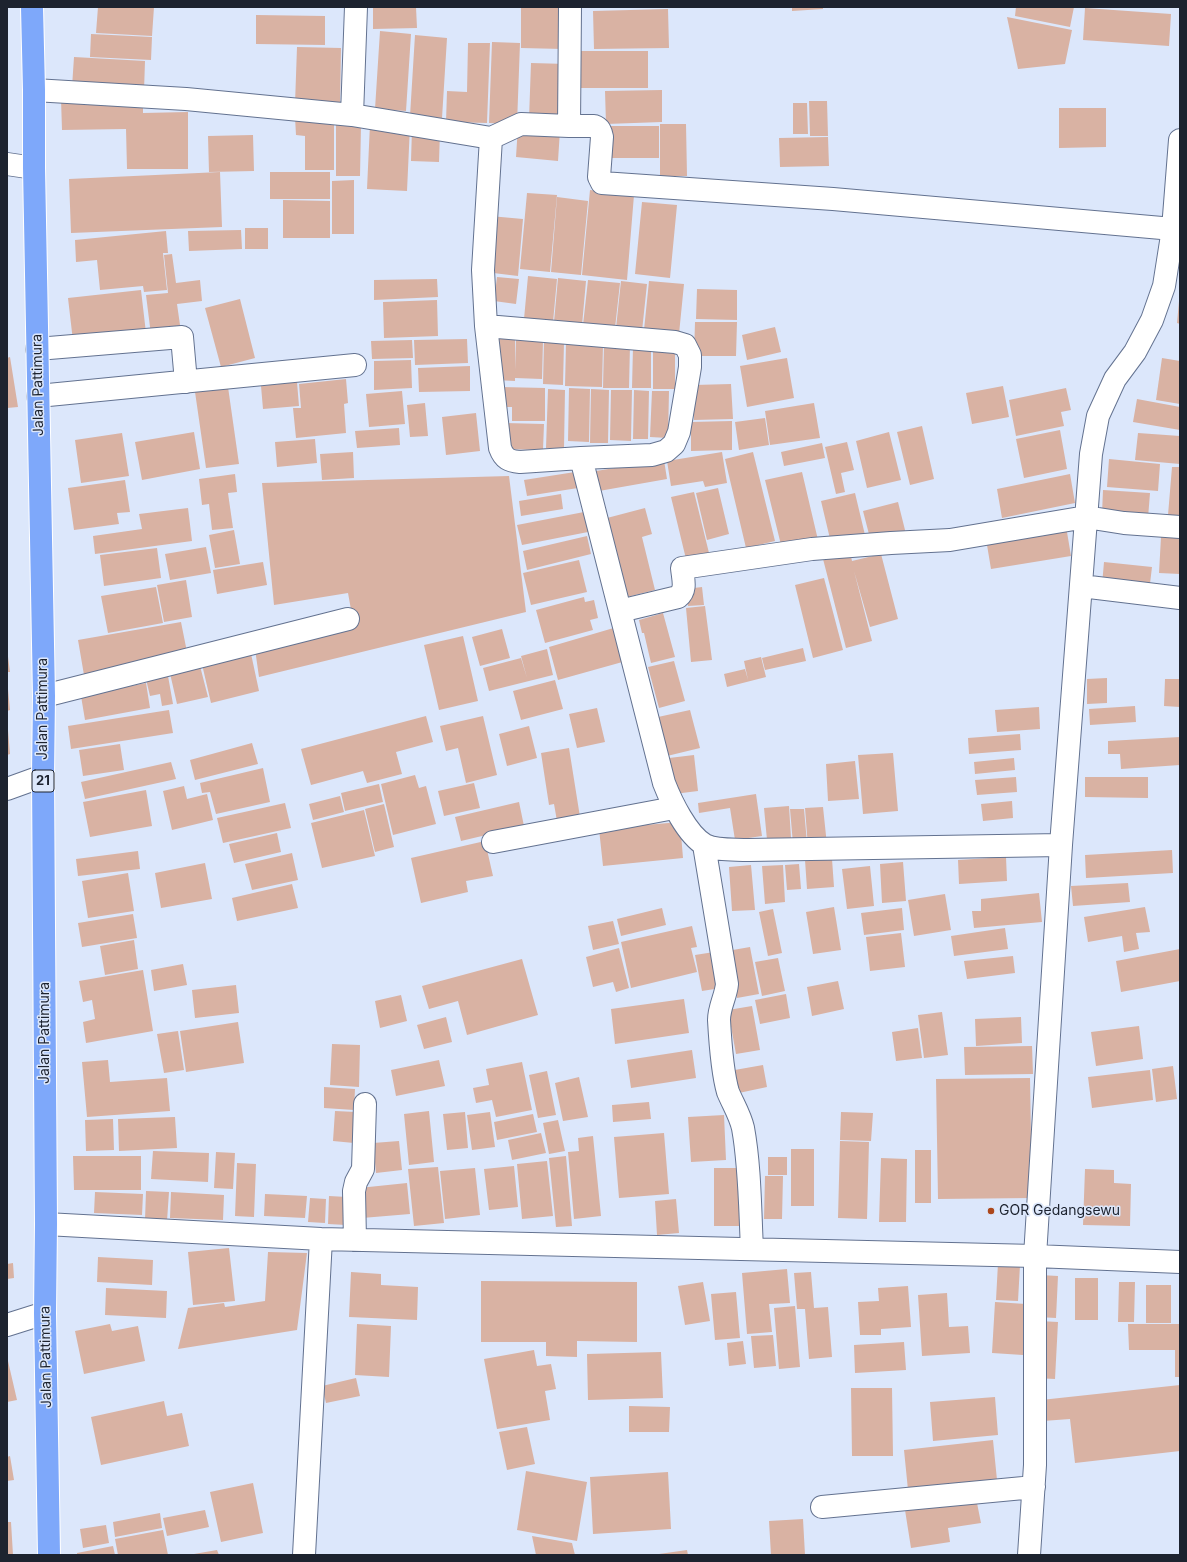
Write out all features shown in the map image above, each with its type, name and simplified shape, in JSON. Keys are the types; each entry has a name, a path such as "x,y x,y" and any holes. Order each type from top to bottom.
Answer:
{"highway":[{"name":"Jalan Pattimura","path":"32,7 44,696 45,1313 49,1555"}],"street":[{"path":"352,115 356,7"},
{"path":"569,126 570,7"},
{"path":"34,90 186,99 352,115 491,138 521,124 594,126 601,131 602,138 599,177 602,183 833,199 1173,229"},
{"path":"486,326 675,342 685,345 690,354 690,367 679,432 674,444 666,451 652,455 520,462 510,461 503,456 500,448 486,326 483,270 491,138"},
{"path":"1029,1555 1034,1487 1035,1256 1061,845 1091,454 1098,416 1115,379 1135,352 1152,320 1164,286 1173,229 1180,140"},
{"path":"7,164 34,168"},
{"path":"37,349 182,337 186,382"},
{"path":"38,396 355,365"},
{"path":"581,458 664,783 674,808 704,845 712,848 748,850 1061,845"},
{"path":"620,611 678,597 684,589 682,568 812,548 950,540 1086,517 1124,523 1180,527"},
{"path":"1081,586 1180,598"},
{"path":"44,696 348,619"},
{"path":"7,789 43,776"},
{"path":"493,842 674,808"},
{"path":"704,845 727,984 719,1018 723,1061 728,1091 740,1118 746,1146 752,1249"},
{"path":"355,1240 354,1191 356,1182 363,1169 365,1104"},
{"path":"46,1224 321,1239 1035,1256 1180,1262"},
{"path":"304,1555 321,1239"},
{"path":"7,1325 45,1313"},
{"path":"822,1507 1034,1487"}],"building":[{"path":"98,7 154,7 152,36 96,33"},
{"path":"373,7 416,7 417,28 373,29"},
{"path":"521,7 564,7 563,49 521,48"},
{"path":"792,7 823,7 823,9 792,11"},
{"path":"1016,7 1074,7 1070,27 1015,16"},
{"path":"1085,8 1171,14 1169,46 1083,40"},
{"path":"668,9 669,48 594,49 593,11"},
{"path":"256,15 325,16 325,45 256,44"},
{"path":"1007,17 1072,30 1065,64 1018,69"},
{"path":"380,31 411,34 406,111 375,109"},
{"path":"91,34 152,37 151,60 90,57"},
{"path":"415,35 447,38 442,118 410,116"},
{"path":"492,42 520,43 517,124 489,123"},
{"path":"468,43 490,43 487,123 446,122 447,91 467,92"},
{"path":"297,47 341,48 340,106 295,104"},
{"path":"572,51 648,51 648,88 572,88"},
{"path":"74,57 145,61 144,91 72,87"},
{"path":"531,63 567,64 565,121 529,119"},
{"path":"662,90 662,122 606,124 605,91"},
{"path":"143,98 143,113 188,112 188,169 127,169 126,129 62,130 61,99"},
{"path":"809,101 827,101 828,136 810,136"},
{"path":"793,103 807,103 808,134 793,134"},
{"path":"1059,108 1106,108 1106,147 1059,148"},
{"path":"295,117 334,118 334,170 305,170 305,136 296,135"},
{"path":"370,124 410,126 407,191 367,189"},
{"path":"660,124 686,124 687,176 660,176"},
{"path":"336,125 361,125 360,176 336,176"},
{"path":"518,126 560,130 558,161 516,157"},
{"path":"608,126 659,126 659,158 608,158"},
{"path":"412,129 440,131 439,162 411,161"},
{"path":"253,135 254,171 209,172 208,136"},
{"path":"828,137 829,166 780,167 779,138"},
{"path":"220,172 222,227 71,233 69,179"},
{"path":"270,172 330,172 330,199 270,199"},
{"path":"354,180 354,234 332,234 332,181"},
{"path":"590,190 634,195 627,280 582,275"},
{"path":"527,193 557,195 550,272 520,269"},
{"path":"557,197 588,201 581,275 551,272"},
{"path":"283,200 330,201 330,238 283,238"},
{"path":"642,202 677,205 670,278 635,274"},
{"path":"490,216 523,219 518,276 485,272"},
{"path":"245,228 268,228 268,249 245,249"},
{"path":"241,230 242,249 189,251 188,231"},
{"path":"166,231 168,253 163,253 167,290 144,292 143,286 100,290 97,260 76,262 75,240"},
{"path":"172,254 176,283 200,280 202,301 177,304 181,332 151,335 146,295 168,293 164,255"},
{"path":"528,276 557,279 553,322 524,319"},
{"path":"497,277 519,279 516,304 494,301"},
{"path":"558,278 586,281 582,325 554,322"},
{"path":"437,279 438,297 374,300 374,280"},
{"path":"588,280 620,283 615,328 583,325"},
{"path":"621,281 647,284 642,331 616,328"},
{"path":"649,281 684,284 679,334 644,330"},
{"path":"697,289 737,290 737,320 696,319"},
{"path":"141,290 146,333 73,341 68,298"},
{"path":"240,299 255,358 221,367 205,308"},
{"path":"437,300 438,336 384,338 383,302"},
{"path":"1180,301 1180,324 1177,323"},
{"path":"695,322 737,322 736,356 694,356"},
{"path":"775,327 781,352 747,360 742,335"},
{"path":"496,338 515,338 515,370 516,339 543,340 542,379 515,378 515,381 495,380"},
{"path":"467,339 468,363 415,365 414,340"},
{"path":"412,340 413,358 372,359 371,341"},
{"path":"544,341 564,342 563,385 543,384"},
{"path":"566,343 603,344 602,387 565,386"},
{"path":"604,344 630,345 629,388 603,388"},
{"path":"633,347 651,348 651,388 632,388"},
{"path":"653,349 675,349 675,389 653,389"},
{"path":"10,357 18,407 7,408 7,358"},
{"path":"787,358 794,398 747,407 740,366"},
{"path":"1162,358 1180,361 1180,404 1156,400"},
{"path":"411,360 412,388 374,390 374,361"},
{"path":"470,366 470,391 419,392 418,368"},
{"path":"346,379 348,403 344,404 346,433 296,438 293,408 301,408 299,384"},
{"path":"227,380 239,464 206,468 194,385"},
{"path":"297,382 299,406 263,409 261,386"},
{"path":"731,384 733,419 694,420 694,385"},
{"path":"1003,386 1009,417 972,424 966,393"},
{"path":"501,387 545,388 545,421 512,421 512,407 501,407"},
{"path":"569,388 590,389 589,442 568,441"},
{"path":"1066,388 1071,410 1061,412 1064,426 1016,436 1009,400"},
{"path":"548,389 565,390 564,448 546,448"},
{"path":"591,389 609,390 608,443 590,443"},
{"path":"611,390 632,390 631,441 610,440"},
{"path":"634,390 649,391 648,439 633,439"},
{"path":"402,391 405,424 369,427 366,394"},
{"path":"652,391 669,391 668,438 650,437"},
{"path":"1137,399 1180,407 1180,430 1133,422"},
{"path":"425,403 428,436 410,437 407,405"},
{"path":"814,403 820,438 770,445 765,411"},
{"path":"476,413 480,451 446,455 442,417"},
{"path":"765,418 769,445 739,450 735,422"},
{"path":"732,421 732,450 691,451 691,422"},
{"path":"505,423 544,424 543,450 504,449"},
{"path":"922,426 934,479 910,485 897,432"},
{"path":"399,428 400,445 357,448 355,431"},
{"path":"1060,430 1067,469 1024,478 1016,439"},
{"path":"194,432 200,469 142,480 135,442"},
{"path":"889,432 901,480 867,488 856,441"},
{"path":"122,433 129,476 81,483 75,440"},
{"path":"1138,433 1180,436 1180,464 1135,460"},
{"path":"315,439 317,463 277,467 275,442"},
{"path":"847,442 854,470 841,473 845,492 836,494 825,447"},
{"path":"822,443 825,458 784,466 781,452"},
{"path":"353,452 354,478 322,480 320,454"},
{"path":"722,452 727,483 705,487 703,481 671,486 667,461"},
{"path":"753,452 775,541 746,548 725,459"},
{"path":"1109,459 1160,464 1158,491 1107,487"},
{"path":"664,460 667,479 599,491 596,471"},
{"path":"1172,467 1180,467 1180,516 1168,515"},
{"path":"575,472 578,488 527,496 524,480"},
{"path":"802,472 818,540 782,549 765,480"},
{"path":"235,474 237,492 228,493 233,528 212,530 209,504 202,505 199,479"},
{"path":"1070,474 1075,503 1002,518 997,489"},
{"path":"509,476 526,612 259,677 255,649 354,626 348,593 274,605 262,483"},
{"path":"125,480 130,512 117,513 119,524 74,530 68,488"},
{"path":"718,488 729,534 707,540 696,493"},
{"path":"1103,490 1150,493 1148,518 1102,514"},
{"path":"694,492 709,553 686,559 671,497"},
{"path":"855,493 865,535 831,543 821,501"},
{"path":"561,494 563,509 521,516 519,501"},
{"path":"898,502 906,534 871,542 863,511"},
{"path":"188,508 192,541 95,554 93,536 142,529 139,514"},
{"path":"645,508 652,534 642,537 655,590 627,597 607,518"},
{"path":"584,512 588,532 522,545 517,525"},
{"path":"1066,526 1071,556 991,569 986,539"},
{"path":"234,530 240,564 215,568 209,535"},
{"path":"587,536 591,554 527,570 523,551"},
{"path":"1161,537 1180,538 1180,574 1159,573"},
{"path":"206,547 211,573 170,580 165,554"},
{"path":"157,548 161,578 104,586 100,555"},
{"path":"850,552 852,561 881,554 898,619 870,627 854,571 872,641 846,648 823,559"},
{"path":"579,560 587,592 531,605 523,573"},
{"path":"263,562 267,585 217,594 213,570"},
{"path":"1104,562 1152,567 1149,592 1102,585"},
{"path":"824,578 843,650 813,658 795,585"},
{"path":"186,580 192,617 164,622 157,585"},
{"path":"156,587 163,623 108,633 101,596"},
{"path":"702,587 704,605 688,606 686,589"},
{"path":"584,597 585,602 594,600 598,618 590,620 593,630 545,643 536,610"},
{"path":"705,606 712,660 691,662 686,608"},
{"path":"663,613 675,657 651,663 644,633 642,633 639,620"},
{"path":"181,622 188,657 84,675 78,640"},
{"path":"617,627 626,661 558,680 549,647"},
{"path":"502,629 510,658 480,666 472,637"},
{"path":"463,636 478,701 439,710 424,645"},
{"path":"803,648 806,661 765,670 762,658"},
{"path":"7,649 10,672 7,672"},
{"path":"250,649 259,691 211,703 201,660"},
{"path":"547,649 553,675 489,691 483,668 521,658 527,678 521,656"},
{"path":"761,657 766,677 727,687 724,674 745,669 748,680 744,661"},
{"path":"674,661 685,701 659,708 648,667"},
{"path":"199,662 208,697 177,704 169,669"},
{"path":"168,676 173,704 162,706 160,694 150,696 146,679"},
{"path":"1107,678 1107,703 1087,704 1087,679"},
{"path":"1165,679 1180,679 1180,707 1164,706"},
{"path":"555,680 563,709 521,720 513,691"},
{"path":"146,683 150,708 85,720 81,696"},
{"path":"7,689 10,710 7,711"},
{"path":"1135,706 1136,722 1090,725 1089,709"},
{"path":"1039,707 1040,729 997,732 995,710"},
{"path":"597,708 605,742 577,748 569,714"},
{"path":"169,710 173,733 71,749 68,726"},
{"path":"690,710 700,748 667,756 658,717"},
{"path":"426,716 433,742 396,752 402,774 367,783 363,771 311,785 301,749"},
{"path":"483,716 497,775 466,783 458,748 446,751 440,726"},
{"path":"529,726 537,758 507,766 499,734"},
{"path":"7,730 10,754 7,755"},
{"path":"1020,734 1021,750 969,754 968,738"},
{"path":"1180,737 1180,765 1121,769 1120,754 1108,754 1108,741"},
{"path":"252,743 258,764 195,780 190,760"},
{"path":"120,744 124,770 83,776 79,750"},
{"path":"569,748 580,817 557,821 554,804 549,805 541,753"},
{"path":"893,753 898,811 863,814 858,755"},
{"path":"694,755 698,791 674,794 669,758"},
{"path":"1014,758 1015,770 975,774 974,762"},
{"path":"855,761 859,799 828,801 826,764"},
{"path":"171,762 176,779 85,799 81,782"},
{"path":"263,768 270,802 216,814 210,792 202,793 200,783"},
{"path":"415,775 419,788 426,786 436,824 393,835 381,784"},
{"path":"1016,777 1017,792 977,795 975,780"},
{"path":"1085,777 1148,777 1148,798 1085,797"},
{"path":"474,783 480,808 444,816 438,791"},
{"path":"379,784 383,802 345,811 341,793"},
{"path":"184,786 187,799 207,794 213,820 172,830 163,791"},
{"path":"146,790 152,826 90,837 83,802"},
{"path":"756,794 762,836 735,840 730,808 699,813 698,803"},
{"path":"340,796 344,812 313,820 309,804"},
{"path":"1012,801 1013,818 983,821 981,804"},
{"path":"519,802 524,826 461,841 455,817"},
{"path":"285,803 291,828 223,843 217,818"},
{"path":"384,804 394,847 375,852 365,809"},
{"path":"789,806 791,838 767,840 764,808"},
{"path":"823,807 827,845 808,847 805,808"},
{"path":"790,809 804,809 807,843 793,844"},
{"path":"364,810 375,856 322,868 311,823"},
{"path":"680,822 683,858 603,866 599,829"},
{"path":"277,833 281,852 234,863 229,844"},
{"path":"485,841 493,876 466,881 468,892 421,903 411,858"},
{"path":"1172,850 1173,873 1086,878 1085,855"},
{"path":"138,851 140,869 78,876 76,859"},
{"path":"292,853 298,880 252,890 245,864"},
{"path":"1006,857 1007,881 959,884 958,860"},
{"path":"832,859 834,887 807,889 805,860"},
{"path":"903,862 906,901 882,903 880,864"},
{"path":"205,863 212,899 161,908 155,873"},
{"path":"799,864 801,889 787,890 785,865"},
{"path":"751,865 755,910 732,911 729,867"},
{"path":"783,865 785,902 765,904 762,866"},
{"path":"870,866 874,906 847,909 842,869"},
{"path":"128,873 134,911 88,918 82,881"},
{"path":"1128,883 1130,902 1073,906 1071,886"},
{"path":"292,884 298,908 237,921 232,898"},
{"path":"1039,893 1042,922 974,928 972,911 981,911 981,899"},
{"path":"945,894 951,930 914,936 908,900"},
{"path":"834,907 841,950 813,954 806,912"},
{"path":"1145,907 1150,932 1136,933 1139,949 1124,952 1122,936 1088,942 1084,917"},
{"path":"662,908 666,925 621,936 617,919"},
{"path":"902,908 904,930 864,935 861,913"},
{"path":"773,909 782,953 768,956 759,912"},
{"path":"133,914 137,938 82,947 78,923"},
{"path":"613,921 619,944 593,950 588,926"},
{"path":"692,926 697,947 691,948 697,972 631,988 621,942"},
{"path":"1005,928 1008,949 954,956 951,936"},
{"path":"901,933 905,967 870,971 866,937"},
{"path":"134,940 138,969 105,975 100,946"},
{"path":"750,947 759,994 737,998 727,951"},
{"path":"619,948 629,988 616,992 613,982 593,987 586,957"},
{"path":"1180,949 1180,981 1121,992 1116,961"},
{"path":"714,952 721,988 702,991 695,955"},
{"path":"1013,956 1015,973 967,979 964,961"},
{"path":"778,958 785,991 762,996 755,962"},
{"path":"522,959 538,1015 467,1035 458,1001 429,1009 422,986"},
{"path":"183,964 187,985 154,991 151,970"},
{"path":"143,970 153,1031 86,1043 83,1022 95,1019 92,1000 83,1002 79,981"},
{"path":"838,981 844,1009 812,1016 807,987"},
{"path":"236,985 239,1013 195,1018 192,990"},
{"path":"786,994 790,1018 760,1024 755,1000"},
{"path":"401,995 407,1021 380,1028 375,1001"},
{"path":"684,999 689,1033 615,1044 611,1009"},
{"path":"752,1006 760,1050 736,1054 728,1010"},
{"path":"942,1012 948,1055 924,1058 918,1015"},
{"path":"446,1017 452,1042 424,1049 417,1025"},
{"path":"1021,1017 1022,1043 976,1046 975,1019"},
{"path":"238,1022 244,1063 186,1072 180,1031"},
{"path":"1139,1026 1143,1059 1096,1066 1091,1032"},
{"path":"918,1028 922,1058 896,1061 892,1032"},
{"path":"178,1031 184,1070 164,1073 157,1034"},
{"path":"332,1044 360,1045 359,1087 330,1085"},
{"path":"1032,1046 1033,1074 965,1075 964,1047"},
{"path":"692,1050 696,1078 631,1088 627,1060"},
{"path":"108,1060 110,1082 167,1078 170,1111 87,1117 82,1062"},
{"path":"439,1060 445,1086 396,1096 391,1070"},
{"path":"522,1062 532,1110 496,1117 492,1100 476,1103 473,1088 489,1085 486,1069"},
{"path":"763,1065 767,1087 734,1094 729,1071"},
{"path":"1173,1066 1177,1099 1156,1102 1152,1069"},
{"path":"1150,1070 1153,1100 1092,1108 1088,1077"},
{"path":"547,1071 556,1115 538,1118 529,1075"},
{"path":"579,1077 588,1117 563,1121 555,1083"},
{"path":"1030,1078 1032,1198 938,1199 936,1079"},
{"path":"324,1087 355,1089 354,1110 324,1108"},
{"path":"649,1102 651,1119 613,1122 612,1105"},
{"path":"335,1111 356,1112 354,1143 333,1141"},
{"path":"429,1111 434,1162 409,1165 404,1114"},
{"path":"465,1112 468,1148 447,1150 443,1114"},
{"path":"490,1112 495,1147 472,1150 467,1115"},
{"path":"841,1112 873,1113 871,1141 840,1140"},
{"path":"533,1114 537,1132 497,1140 494,1122"},
{"path":"724,1115 726,1160 691,1162 688,1117"},
{"path":"175,1117 177,1148 119,1151 118,1119"},
{"path":"113,1119 114,1150 86,1151 85,1120"},
{"path":"558,1120 565,1151 549,1154 543,1123"},
{"path":"541,1133 546,1153 512,1160 508,1140"},
{"path":"664,1133 669,1194 619,1198 614,1137"},
{"path":"593,1136 601,1216 574,1219 568,1152 579,1151 578,1138"},
{"path":"399,1141 402,1170 376,1173 373,1143"},
{"path":"840,1141 869,1142 867,1219 838,1218"},
{"path":"791,1149 814,1149 814,1206 791,1206"},
{"path":"915,1150 931,1150 931,1203 915,1203"},
{"path":"153,1151 209,1153 208,1182 151,1179"},
{"path":"216,1152 235,1153 233,1189 214,1188"},
{"path":"73,1156 141,1156 141,1190 74,1190"},
{"path":"566,1156 572,1226 556,1227 549,1158"},
{"path":"768,1157 787,1157 787,1175 768,1175"},
{"path":"881,1158 907,1159 906,1222 879,1222"},
{"path":"547,1161 553,1216 522,1219 517,1164"},
{"path":"237,1163 256,1164 254,1217 235,1216"},
{"path":"514,1166 518,1207 489,1210 484,1169"},
{"path":"438,1167 444,1223 414,1226 408,1169"},
{"path":"475,1168 480,1215 445,1219 440,1171"},
{"path":"714,1168 742,1168 743,1226 714,1226"},
{"path":"1085,1169 1114,1170 1114,1183 1131,1184 1130,1226 1083,1225"},
{"path":"765,1176 783,1176 782,1219 764,1219"},
{"path":"407,1183 410,1214 362,1218 359,1188"},
{"path":"146,1191 169,1192 167,1221 145,1220"},
{"path":"95,1192 143,1194 142,1215 94,1213"},
{"path":"171,1192 224,1195 223,1220 170,1218"},
{"path":"265,1194 307,1196 305,1218 264,1216"},
{"path":"329,1196 347,1197 346,1225 328,1224"},
{"path":"310,1198 326,1199 325,1223 308,1222"},
{"path":"676,1199 679,1233 657,1235 655,1201"},
{"path":"229,1248 235,1301 193,1305 188,1252"},
{"path":"268,1252 307,1253 297,1330 178,1349 188,1308 224,1303 225,1307 265,1301"},
{"path":"98,1257 153,1260 152,1285 97,1282"},
{"path":"13,1263 14,1278 7,1279 7,1264"},
{"path":"998,1263 1020,1265 1018,1301 996,1300"},
{"path":"787,1269 790,1303 769,1304 772,1332 747,1334 742,1273"},
{"path":"351,1272 381,1274 381,1285 418,1287 417,1320 349,1317"},
{"path":"811,1272 814,1308 828,1307 832,1357 809,1359 805,1309 797,1309 794,1273"},
{"path":"1040,1275 1058,1276 1056,1318 1038,1317"},
{"path":"1075,1278 1098,1278 1098,1320 1075,1320"},
{"path":"481,1281 637,1282 637,1342 577,1341 577,1357 546,1356 546,1342 481,1342"},
{"path":"703,1282 710,1321 685,1325 678,1286"},
{"path":"1119,1282 1135,1282 1134,1322 1118,1322"},
{"path":"1146,1285 1171,1285 1171,1323 1146,1323"},
{"path":"908,1286 911,1327 881,1329 881,1335 860,1335 858,1302 879,1301 878,1288"},
{"path":"106,1288 167,1291 166,1318 105,1315"},
{"path":"736,1292 740,1338 715,1340 711,1294"},
{"path":"947,1293 949,1327 968,1326 970,1353 922,1356 918,1295"},
{"path":"995,1302 1026,1304 1023,1355 992,1353"},
{"path":"795,1306 800,1367 779,1369 774,1308"},
{"path":"1039,1321 1058,1322 1055,1379 1035,1378"},
{"path":"110,1324 112,1331 138,1326 145,1361 84,1374 75,1331"},
{"path":"357,1324 391,1326 389,1377 355,1375"},
{"path":"1128,1324 1180,1324 1180,1377 1175,1377 1175,1350 1129,1350"},
{"path":"773,1335 776,1366 754,1368 751,1336"},
{"path":"743,1341 746,1364 729,1366 727,1343"},
{"path":"904,1342 906,1370 855,1373 854,1345"},
{"path":"534,1350 537,1366 551,1364 556,1389 545,1391 550,1420 497,1429 484,1359"},
{"path":"661,1352 663,1398 588,1400 587,1354"},
{"path":"7,1361 17,1400 7,1402"},
{"path":"356,1378 360,1396 326,1403 322,1386"},
{"path":"1180,1385 1180,1451 1075,1463 1070,1419 1043,1421 1041,1400"},
{"path":"851,1388 892,1388 893,1456 852,1456"},
{"path":"995,1397 998,1435 933,1441 930,1402"},
{"path":"164,1401 167,1416 182,1413 189,1446 101,1465 91,1417"},
{"path":"629,1406 670,1407 669,1432 629,1432"},
{"path":"527,1427 535,1464 507,1470 499,1432"},
{"path":"993,1440 997,1480 908,1490 904,1450"},
{"path":"10,1456 14,1480 7,1481 7,1457"},
{"path":"526,1471 587,1482 577,1541 517,1530"},
{"path":"668,1472 671,1529 593,1534 590,1477"},
{"path":"253,1483 263,1533 221,1542 210,1492"},
{"path":"976,1498 981,1523 948,1528 950,1542 911,1548 905,1510"},
{"path":"205,1510 209,1527 167,1536 163,1518"},
{"path":"160,1513 162,1528 115,1537 113,1522"},
{"path":"803,1519 805,1555 771,1555 769,1521"},
{"path":"7,1522 11,1522 13,1555 7,1555"},
{"path":"106,1525 109,1543 83,1548 80,1529"},
{"path":"163,1530 168,1555 118,1555 115,1539"},
{"path":"532,1536 572,1543 575,1555 536,1555"},
{"path":"113,1546 115,1555 77,1555 77,1553"},
{"path":"217,1550 219,1555 194,1555 194,1554"},
{"path":"687,1550 688,1555 659,1555 659,1554"}],"place":[{"name":"GOR Gedangsewu","path":"991,1211"}]}
